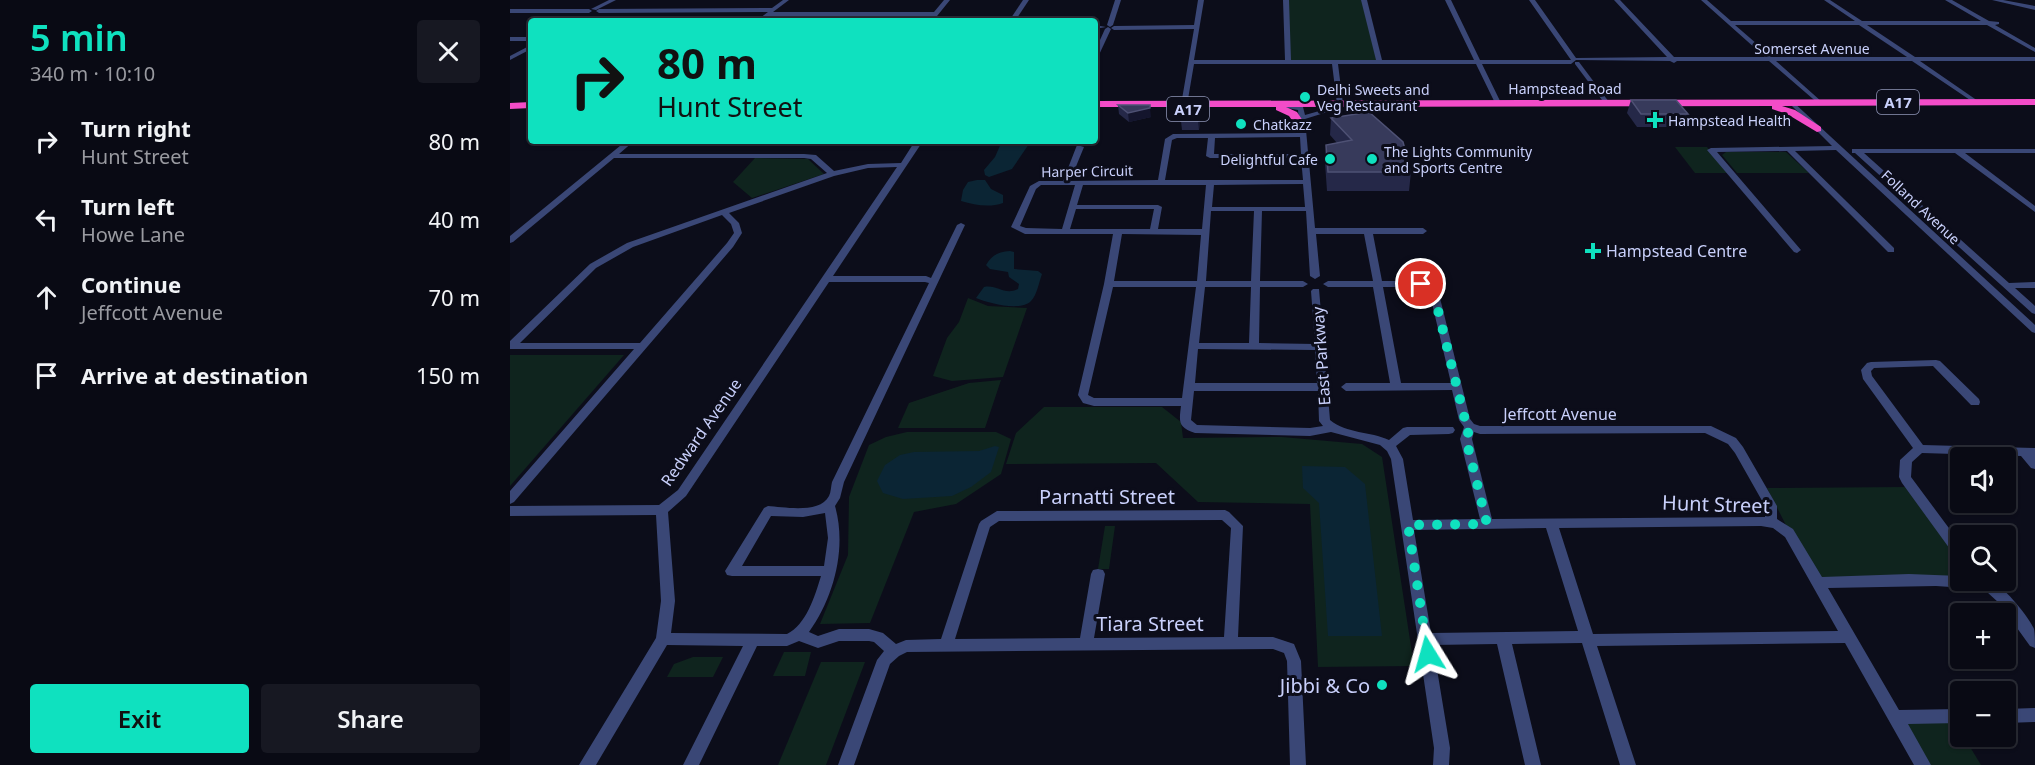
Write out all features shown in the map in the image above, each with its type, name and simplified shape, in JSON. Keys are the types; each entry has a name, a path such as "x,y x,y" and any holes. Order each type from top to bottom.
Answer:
{"highway":[{"name":"Hampstead Road","path":"1609,105 1772,107 1820,102 1979,104"},
{"name":"Hampstead Road","path":"1098,104 1339,107 2035,104"},
{"name":"Hampstead Road","path":"1098,109 1279,106 1302,122 1339,107"},
{"path":"1279,106 1302,122"},
{"path":"1772,107 1791,112 1817,129"}],"street":[{"path":"581,18 613,0"},
{"path":"763,18 786,0"},
{"path":"933,18 947,0"},
{"path":"1014,18 1026,0"},
{"path":"1098,49 1118,0"},
{"path":"1184,105 1201,0"},
{"path":"1286,0 1288,62"},
{"path":"1365,0 1379,61"},
{"path":"1448,0 1498,105"},
{"path":"1532,0 1574,61 1609,105"},
{"path":"1617,0 1674,60"},
{"path":"1704,0 1820,102"},
{"path":"1827,0 1979,104"},
{"path":"1948,0 2035,50"},
{"path":"1956,0 2035,43"},
{"path":"1995,0 2016,1 2035,9"},
{"path":"510,10 936,14"},
{"path":"844,18 849,14"},
{"path":"1730,23 1997,23"},
{"path":"1106,27 1197,27"},
{"path":"510,39 528,39"},
{"path":"510,58 528,49"},
{"name":"Somerset Avenue","path":"1191,62 2035,59"},
{"path":"1335,62 1339,107"},
{"name":"Folland Avenue","path":"1793,105 2035,330"},
{"path":"1161,183 1169,139 1181,135 1212,135 1302,122 1315,276"},
{"path":"1212,135 1210,156 1304,156"},
{"path":"510,240 626,144"},
{"name":"Redward Avenue","path":"587,765 663,639 668,601 662,510 682,493 917,144"},
{"path":"1066,182 1080,147"},
{"path":"1790,149 1891,250"},
{"path":"1797,250 1711,150 2035,151"},
{"path":"1957,151 2035,210"},
{"name":"Folland Avenue","path":"1857,152 2035,310"},
{"path":"611,156 804,156 813,157 831,174"},
{"path":"511,346 593,266 630,245 831,174 868,166 903,165"},
{"name":"Harper Circuit","path":"1205,232 1020,231 1016,227 1035,185 1066,182 1306,182"},
{"path":"1210,182 1185,420 1189,427 1242,431 1310,432 1331,428"},
{"path":"1065,231 1080,183"},
{"path":"1072,207 1158,207 1154,231"},
{"path":"1208,209 1308,209"},
{"path":"1254,346 1258,209"},
{"path":"510,499 644,346 738,233 735,223 724,213"},
{"path":"829,571 732,571 768,511 813,512 829,506 835,498 838,482 961,225"},
{"path":"1310,231 1423,231"},
{"path":"1368,231 1396,386"},
{"path":"1118,232 1109,284 1083,392 1084,398 1094,402 1187,402"},
{"path":"1303,284 1308,278 1315,276 1323,278 1328,284"},
{"path":"826,279 926,279 934,282"},
{"path":"1109,284 1303,284 1309,290 1316,291 1323,290 1328,284"},
{"path":"1328,284 1421,284 1433,290 1465,420 1470,427 1466,439 1487,524"},
{"path":"1987,286 2035,285"},
{"name":"East Parkway","path":"1316,291 1325,421 1340,433 1373,437 1389,446"},
{"path":"511,346 644,346"},
{"path":"1194,346 1320,347"},
{"path":"1920,449 1867,377 1866,370 1871,365 1936,363 1975,402"},
{"path":"1346,387 1457,386"},
{"path":"1189,387 1323,387"},
{"name":"Jeffcott Avenue","path":"1470,427 1480,430 1698,428 1716,432 1732,441 1739,450 1771,506 1771,522"},
{"path":"1440,765 1442,748 1408,525 1397,459 1389,446 1407,431 1449,430"},
{"path":"1950,538 1905,477 1906,460 1920,449 2029,452 2035,465"},
{"path":"663,639 787,640 799,635 810,622 833,557 834,518 829,506"},
{"path":"510,511 662,510"},
{"name":"Parnatti Street","path":"946,645 985,524 997,516 1225,515 1237,526 1232,643"},
{"name":"Hunt Street","path":"1408,525 1771,522 1789,533 1923,765"},
{"path":"1551,523 1628,765"},
{"path":"1086,644 1098,574"},
{"path":"1818,583 1924,580 1983,583 1998,592 2035,642"},
{"path":"799,635 818,642 839,635 855,633 878,637 889,647 846,765"},
{"path":"1425,639 1849,637"},
{"path":"1503,638 1533,765"},
{"path":"691,765 753,640"},
{"name":"Tiara Street","path":"889,647 1273,643 1289,649 1294,661 1299,765"},
{"path":"1897,717 1950,716"},
{"path":"2016,716 2034,717"}],"green space":[{"path":"1286,0 1364,0 1379,61 1288,62"},
{"path":"1675,147 1707,147 1729,173 1695,173"},
{"path":"1726,152 1786,152 1809,173 1737,173 1722,155"},
{"path":"755,158 808,159 824,174 752,198 733,182"},
{"path":"968,298 988,306 1027,308 1003,377 952,381 933,376 947,338 959,322"},
{"path":"510,355 624,355 510,486"},
{"path":"1001,380 985,428 898,428 909,403 969,383"},
{"path":"1044,407 1162,407 1181,422 1183,438 1282,437 1362,444 1382,457 1414,666 1318,667 1310,504 1198,502 1156,463 1006,464 1016,433"},
{"path":"907,432 996,432 1011,439 1001,474 956,504 914,512 870,623 820,624 848,555 849,497 869,445 886,437"},
{"path":"1905,487 1950,547 1950,579 1815,582 1767,488"},
{"path":"1105,526 1115,526 1109,569 1098,569"},
{"path":"784,652 811,652 805,676 773,676"},
{"path":"693,657 723,657 713,677 667,677 674,664"},
{"path":"821,662 865,662 826,765 778,765"},
{"path":"1950,716 1950,747 1970,747 1981,765 1927,765 1900,717"}],"water":[{"path":"1001,144 1029,144 1012,169 989,177 985,175 984,170 995,157"},
{"path":"985,180 991,189 1003,195 1003,203 982,205 961,201 963,190 968,182"},
{"path":"1014,252 1014,269 1038,271 1042,274 1031,301 1020,306 1012,306 976,298 984,287 1005,291 1018,289 1019,284 1009,277 1008,272 990,269 986,265 996,255"},
{"path":"999,447 991,472 971,487 952,496 903,499 883,493 877,481 885,465 900,455 914,452 979,451"},
{"path":"1302,466 1345,467 1365,484 1382,636 1328,636 1319,503 1303,488"}],"building":[{"path":"1631,100 1676,100 1688,114 1641,114"},
{"path":"1118,105 1150,105 1150,108 1128,113"},
{"path":"1183,112 1200,113 1198,121 1181,121"},
{"path":"1369,112 1403,142 1411,172 1328,172 1326,145 1352,140 1331,118"}],"place":[{"name":"Delhi Sweets and Veg Restaurant","path":"1305,97"},
{"name":"Hampstead Health","path":"1655,120"},
{"name":"Chatkazz","path":"1241,124"},
{"name":"Delightful Cafe","path":"1330,159"},
{"name":"The Lights Community and Sports Centre","path":"1372,159"},
{"name":"Hampstead Centre","path":"1593,251"},
{"name":"Jibbi & Co","path":"1382,685"}],"route":[{"path":"1421,284 1428,285 1433,290 1465,420 1470,427 1466,439 1487,524 1408,525 1428,654"}]}
